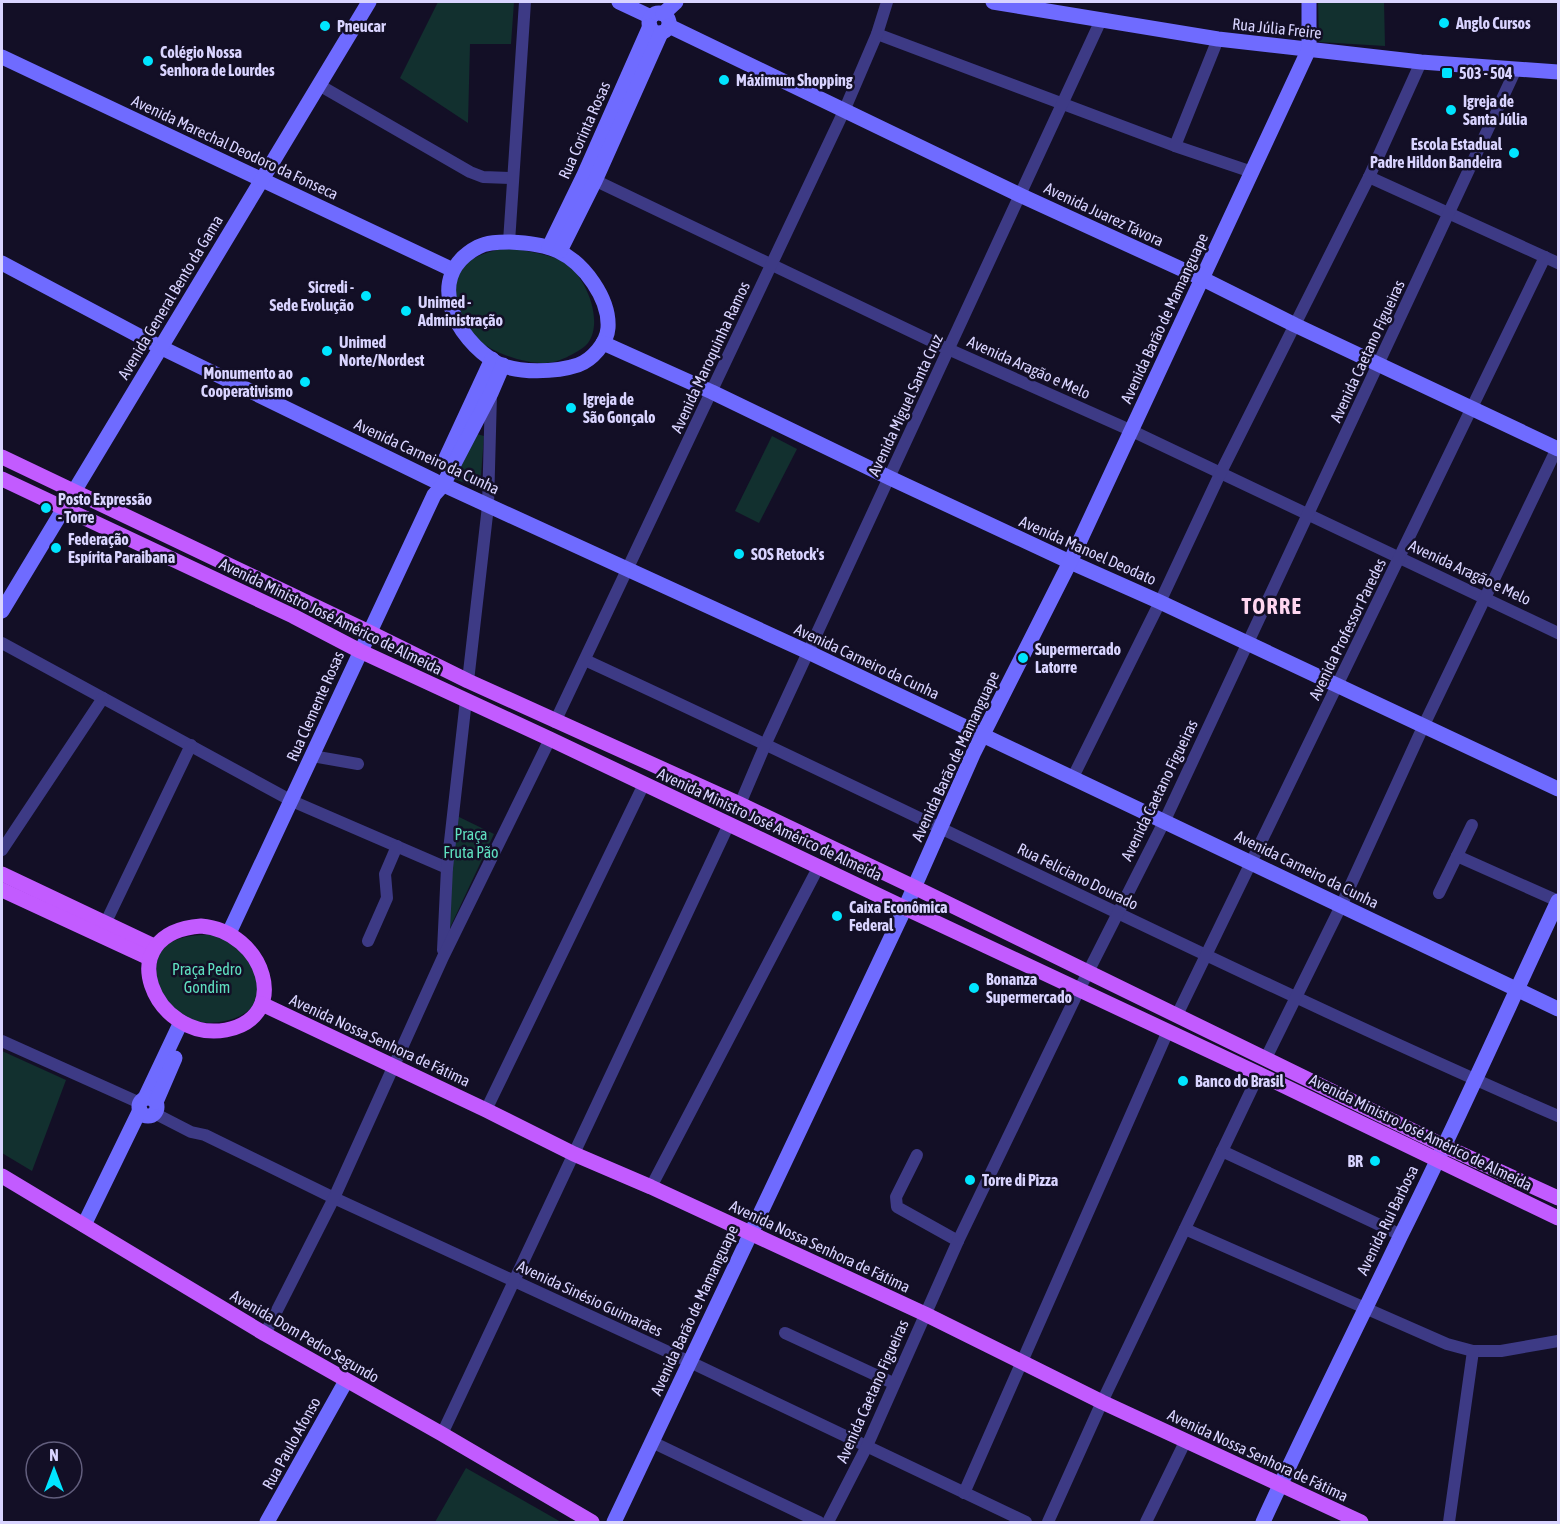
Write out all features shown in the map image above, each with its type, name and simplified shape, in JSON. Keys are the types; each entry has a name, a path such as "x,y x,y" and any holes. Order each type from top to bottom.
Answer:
{"main road":[{"name":"Avenida Ministro José Américo de Almeida","path":"2,457 555,722 740,804 1266,1058 1558,1218"},
{"name":"Avenida Ministro José Américo de Almeida","path":"2,479 293,616 360,651 1259,1074 1440,1153 1558,1198"},
{"path":"2,874 105,924 152,952"},
{"path":"2,890 152,952"},
{"path":"190,926 210,926 229,933 246,946 259,964 264,983 262,1004 256,1013 248,1020 228,1029 208,1030 186,1024 170,1015 156,997 150,978 152,952 172,932 190,926"},
{"name":"Avenida Nossa Senhora de Fátima","path":"262,1004 574,1154 651,1187 924,1314 1102,1402 1361,1522"},
{"name":"Avenida Dom Pedro Segundo","path":"2,1176 265,1334 592,1522"}],"street":[{"name":"Avenida General Bento da Gama","path":"2,611 369,2"},
{"path":"509,242 525,2"},
{"name":"Avenida Juarez Távora","path":"619,2 1022,196 1203,279 1295,325 1558,448"},
{"path":"659,23 676,2"},
{"name":"Avenida Maroquinha Ramos","path":"555,722 844,111 877,34 886,2"},
{"name":"Rua Júlia Freire","path":"993,2 1218,39 1421,62 1558,72"},
{"name":"Avenida Barão de Mamanguape","path":"614,1522 905,908 982,735 1070,562 1309,49 1309,2"},
{"name":"Avenida Miguel Santa Cruz","path":"740,804 766,743 948,349 1022,196 1101,20"},
{"name":"Rua Corinta Rosas","path":"555,249 590,178 659,23"},
{"path":"877,34 1175,146 1252,172"},
{"path":"1175,146 1218,39"},
{"name":"Avenida Marechal Deodoro da Fonseca","path":"2,57 453,270"},
{"path":"1073,777 1160,602 1220,474 1369,177 1421,62"},
{"name":"Avenida Caetano Figueiras","path":"828,1522 866,1448 958,1241 1079,990 1165,820 1450,213 1515,69"},
{"path":"319,85 470,172 492,178 513,178"},
{"path":"1369,177 1558,263"},
{"name":"Avenida Aragão e Melo","path":"590,178 948,349 1130,430 1558,633"},
{"path":"509,242 555,249 582,270 597,287 608,319 608,331 603,343 583,363 570,367 529,370 497,362 471,343 455,321 449,301 449,286 453,270 465,256 479,246 509,242"},
{"name":"Avenida Professor Paredes","path":"1177,1015 1401,558 1545,257"},
{"name":"Avenida Carneiro da Cunha","path":"2,262 160,347 437,487 488,506 808,652 1558,1009"},
{"name":"Avenida Manoel Deodato","path":"603,343 1558,789"},
{"name":"Rua Clemente Rosas","path":"468,681 488,506 491,393 497,362"},
{"name":"Rua Clemente Rosas","path":"229,933 497,362"},
{"name":"Rua Clemente Rosas","path":"437,487 491,393"},
{"path":"1266,1058 1341,906 1423,727 1558,448"},
{"path":"2,643 292,801 447,868"},
{"name":"Rua Feliciano Dourado","path":"585,660 766,743 1295,998 1558,1116"},
{"path":"2,850 103,698"},
{"path":"443,957 447,868 466,700"},
{"path":"265,1334 334,1198 443,957 550,739"},
{"path":"105,924 191,745"},
{"path":"312,756 358,764"},
{"path":"486,1110 644,784"},
{"path":"442,1434 729,824"},
{"path":"1439,893 1472,825"},
{"path":"368,941 387,898 385,873 397,846"},
{"path":"1457,856 1557,908"},
{"path":"651,1187 819,866"},
{"name":"Avenida Rui Barbosa","path":"1263,1522 1557,908"},
{"path":"88,1228 186,1024"},
{"path":"964,1493 1168,1031"},
{"name":"Avenida Sinésio Guimarães","path":"2,1041 148,1107 191,1132 205,1135 334,1198 690,1362 866,1448 1026,1522"},
{"path":"1048,1522 1102,1402 1259,1074"},
{"path":"1222,1151 1401,1235"},
{"path":"917,1155 896,1197 897,1207 958,1241"},
{"path":"1185,1230 1447,1344 1473,1352 1501,1352 1558,1344"},
{"path":"784,1333 893,1383"},
{"path":"1449,1522 1473,1352"},
{"name":"Rua Paulo Afonso","path":"267,1522 346,1381"},
{"path":"1146,1522 1186,1440"},
{"path":"652,1442 819,1522"}],"green space":[{"path":"438,2 514,2 511,44 470,44 468,123 400,78"},
{"path":"1318,2 1384,2 1385,46 1319,42"},
{"path":"511,248 555,258 577,274 589,297 594,321 593,333 582,349 557,361 530,362 491,348 479,341 463,325 455,299 458,272 474,258"},
{"path":"477,434 484,436 480,489 452,478"},
{"path":"772,436 797,449 759,523 735,511"},
{"name":"Praça Fruta Pão","path":"457,816 494,834 447,934"},
{"name":"Praça Pedro Gondim","path":"218,934 248,957 258,971 259,989 254,1004 246,1013 225,1021 192,1021 181,1017 169,1009 160,993 157,980 159,955 165,947 182,938"},
{"path":"2,1051 66,1080 32,1171 2,1153"},
{"path":"466,1468 561,1522 435,1522"}],"place":[{"name":"Anglo Cursos","path":"1444,23"},
{"name":"Pneucar","path":"325,26"},
{"name":"Colégio Nossa Senhora de Lourdes","path":"148,61"},
{"name":"503 - 504","path":"1447,73"},
{"name":"Máximum Shopping","path":"724,80"},
{"name":"Igreja de Santa Júlia","path":"1451,110"},
{"name":"Escola Estadual Padre Hildon Bandeira","path":"1514,153"},
{"name":"Sicredi - Sede Evolução","path":"366,296"},
{"name":"Unimed - Administração","path":"406,311"},
{"name":"Unimed Norte/Nordest","path":"327,351"},
{"name":"Monumento ao Cooperativismo","path":"305,382"},
{"name":"Igreja de São Gonçalo","path":"571,408"},
{"name":"Posto Expressão - Torre","path":"46,508"},
{"name":"Federação Espírita Paraibana","path":"56,548"},
{"name":"SOS Retock's","path":"739,554"},
{"name":"Supermercado Latorre","path":"1023,658"},
{"name":"Caixa Econômica Federal","path":"837,916"},
{"name":"Bonanza Supermercado","path":"974,988"},
{"name":"Banco do Brasil","path":"1183,1081"},
{"name":"BR","path":"1375,1161"},
{"name":"Torre di Pizza","path":"970,1180"}],"district":[{"name":"TORRE","path":"1272,606"}]}
